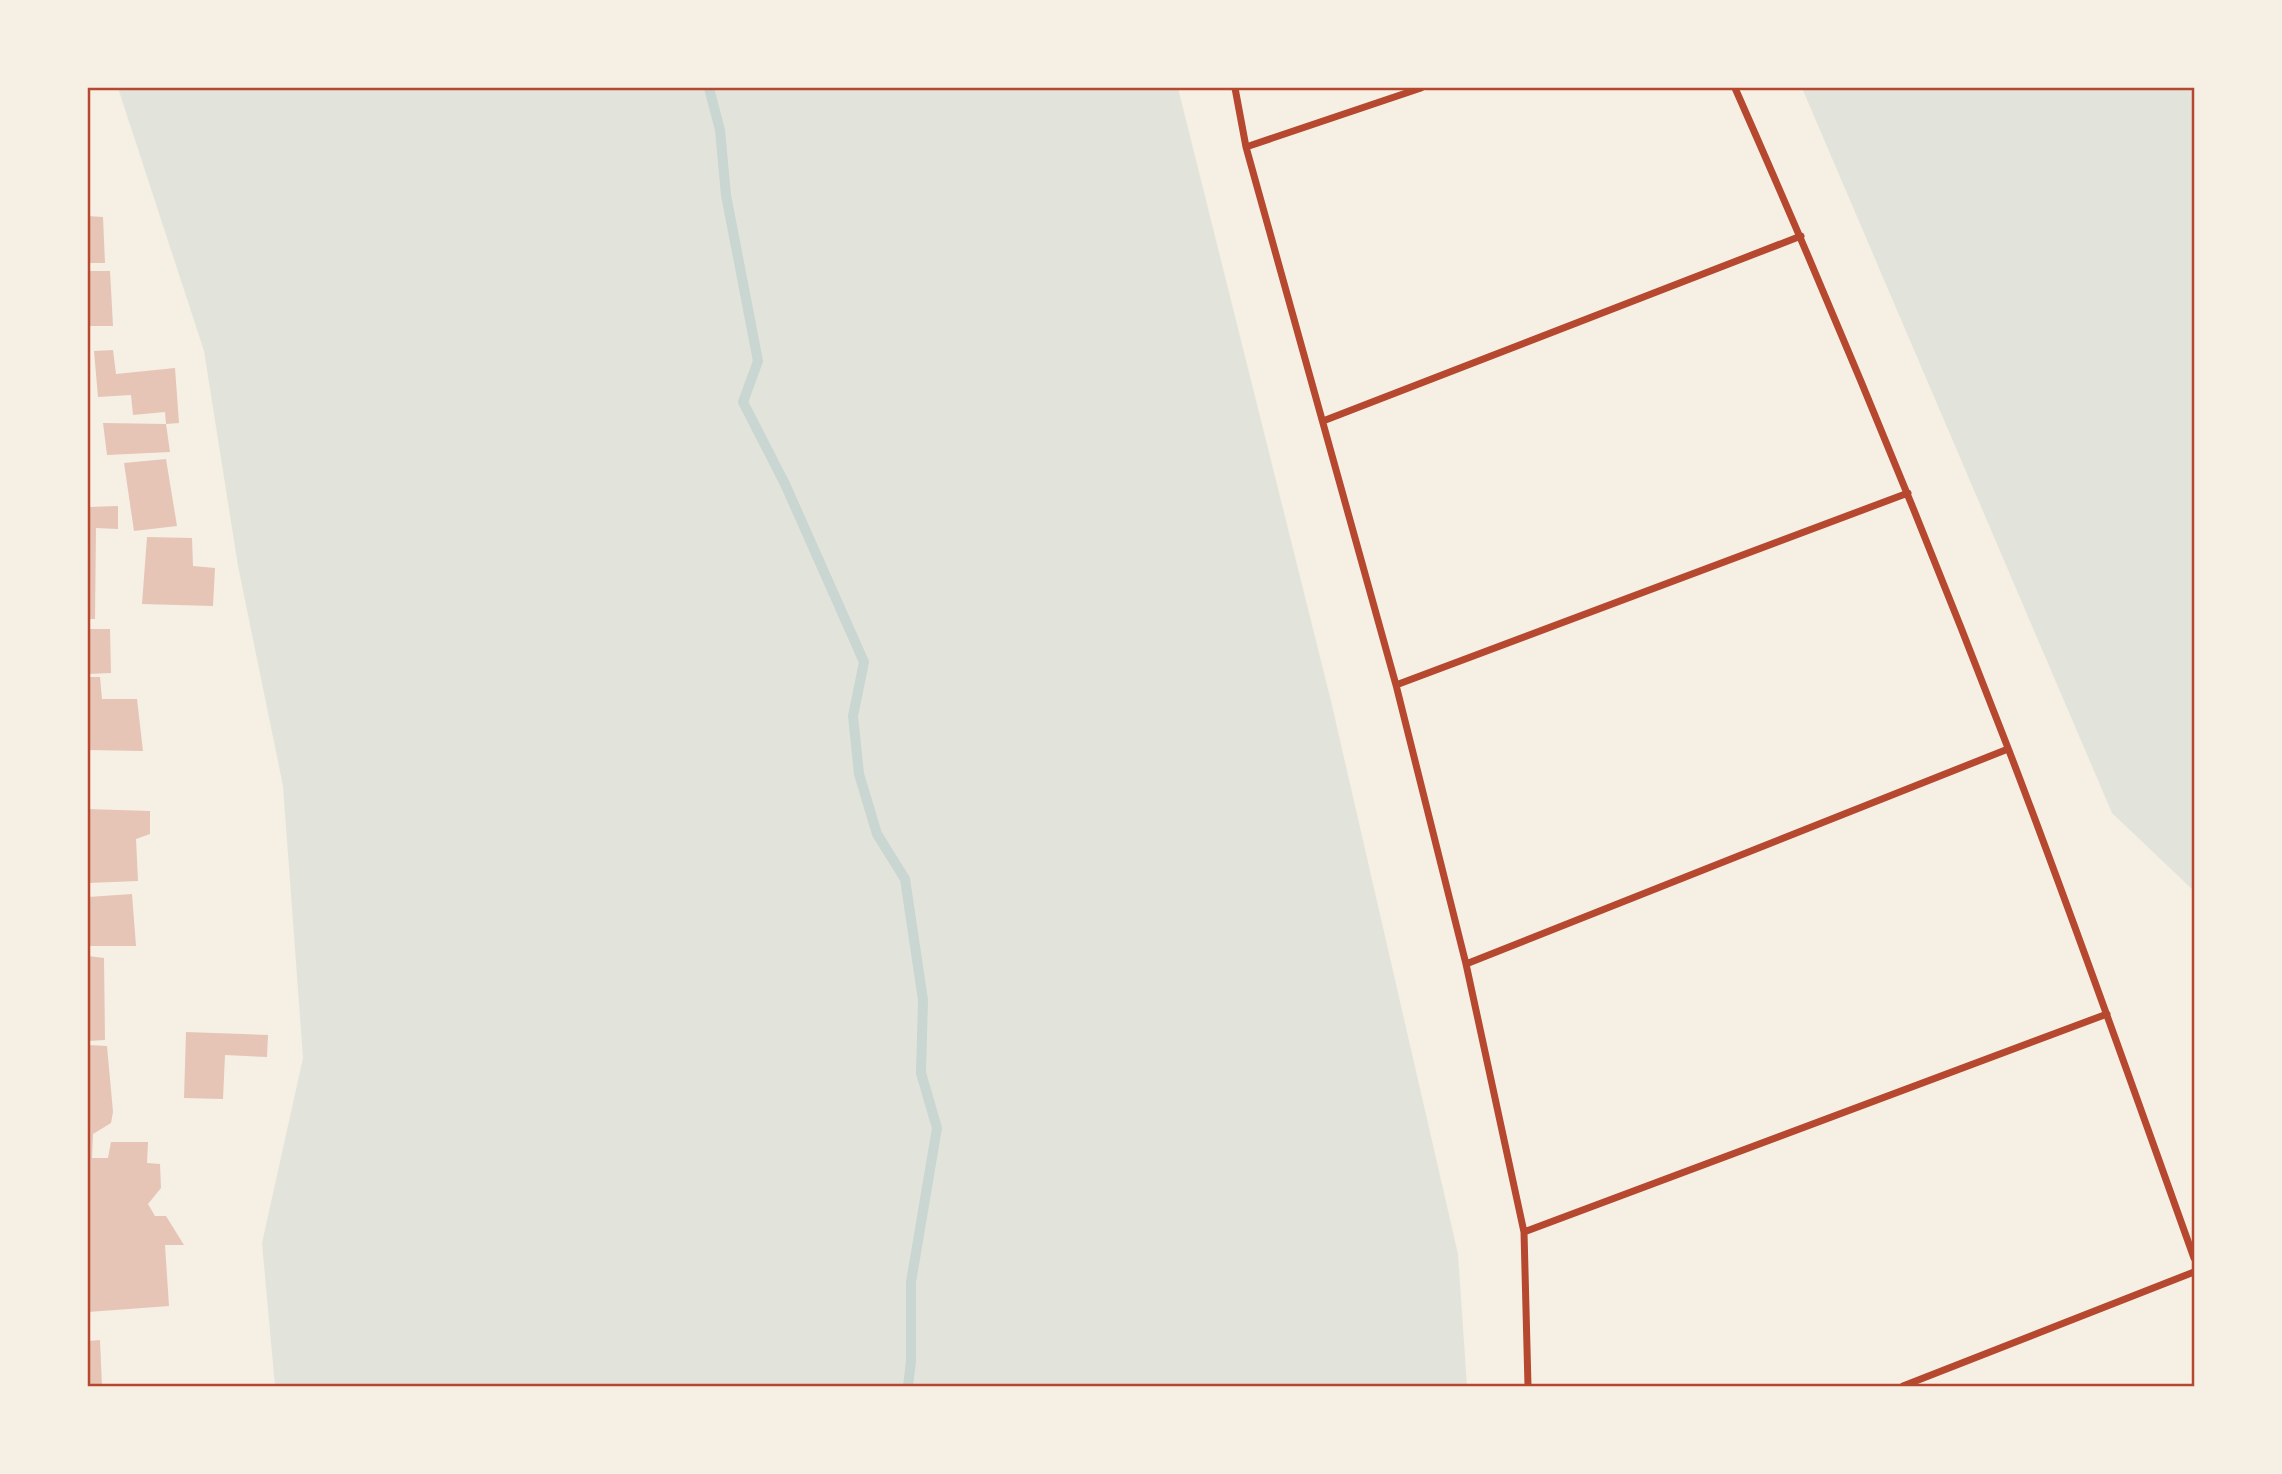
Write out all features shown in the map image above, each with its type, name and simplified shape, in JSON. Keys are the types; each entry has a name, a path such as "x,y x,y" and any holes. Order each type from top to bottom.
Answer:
{"street":[{"path":"1235,88 1246,147 1396,685 1466,964 1524,1232 1528,1387"},
{"path":"1246,147 1421,88"},
{"path":"1735,88 1801,236 1908,493 2008,749 2194,1258"},
{"path":"1323,421 1801,236"},
{"path":"1396,685 1908,493"},
{"path":"1466,964 2008,749"},
{"path":"1524,1232 2107,1014"},
{"path":"1903,1387 2194,1272"}],"shaded area":[{"path":"118,88 1178,88 1331,701 1458,1254 1467,1386 275,1386 262,1243 303,1058 283,786 238,566 204,351"},
{"path":"1802,88 2194,88 2194,891 2112,813"}],"building":[{"path":"88,216 103,217 105,263 88,263"},
{"path":"88,271 110,271 113,326 88,326"},
{"path":"113,350 116,374 175,368 179,423 166,424 165,412 133,415 131,395 98,397 94,351"},
{"path":"103,423 166,424 170,452 107,455"},
{"path":"166,459 177,526 134,531 124,463"},
{"path":"118,506 118,529 96,528 95,619 88,619 88,507"},
{"path":"147,537 192,538 193,566 215,568 213,606 142,604"},
{"path":"88,629 110,629 111,673 88,674"},
{"path":"88,677 100,677 102,699 137,699 143,751 88,750"},
{"path":"88,809 150,811 150,834 136,839 138,881 88,883"},
{"path":"132,894 136,946 88,946 88,897"},
{"path":"88,956 104,958 105,1040 88,1041"},
{"path":"186,1032 268,1035 267,1057 225,1055 223,1099 184,1098"},
{"path":"88,1045 107,1046 113,1112 111,1123 93,1134 92,1158 108,1158 111,1142 148,1142 147,1163 160,1164 161,1188 148,1204 155,1216 166,1216 184,1245 165,1245 169,1306 88,1312"},
{"path":"100,1340 102,1386 88,1386 88,1341"}],"waterway":[{"path":"709,88 720,130 726,195 758,361 743,402 785,484 864,662 853,716 859,774 877,834 905,879 923,1000 921,1073 937,1128 911,1282 911,1361 908,1386"}]}
